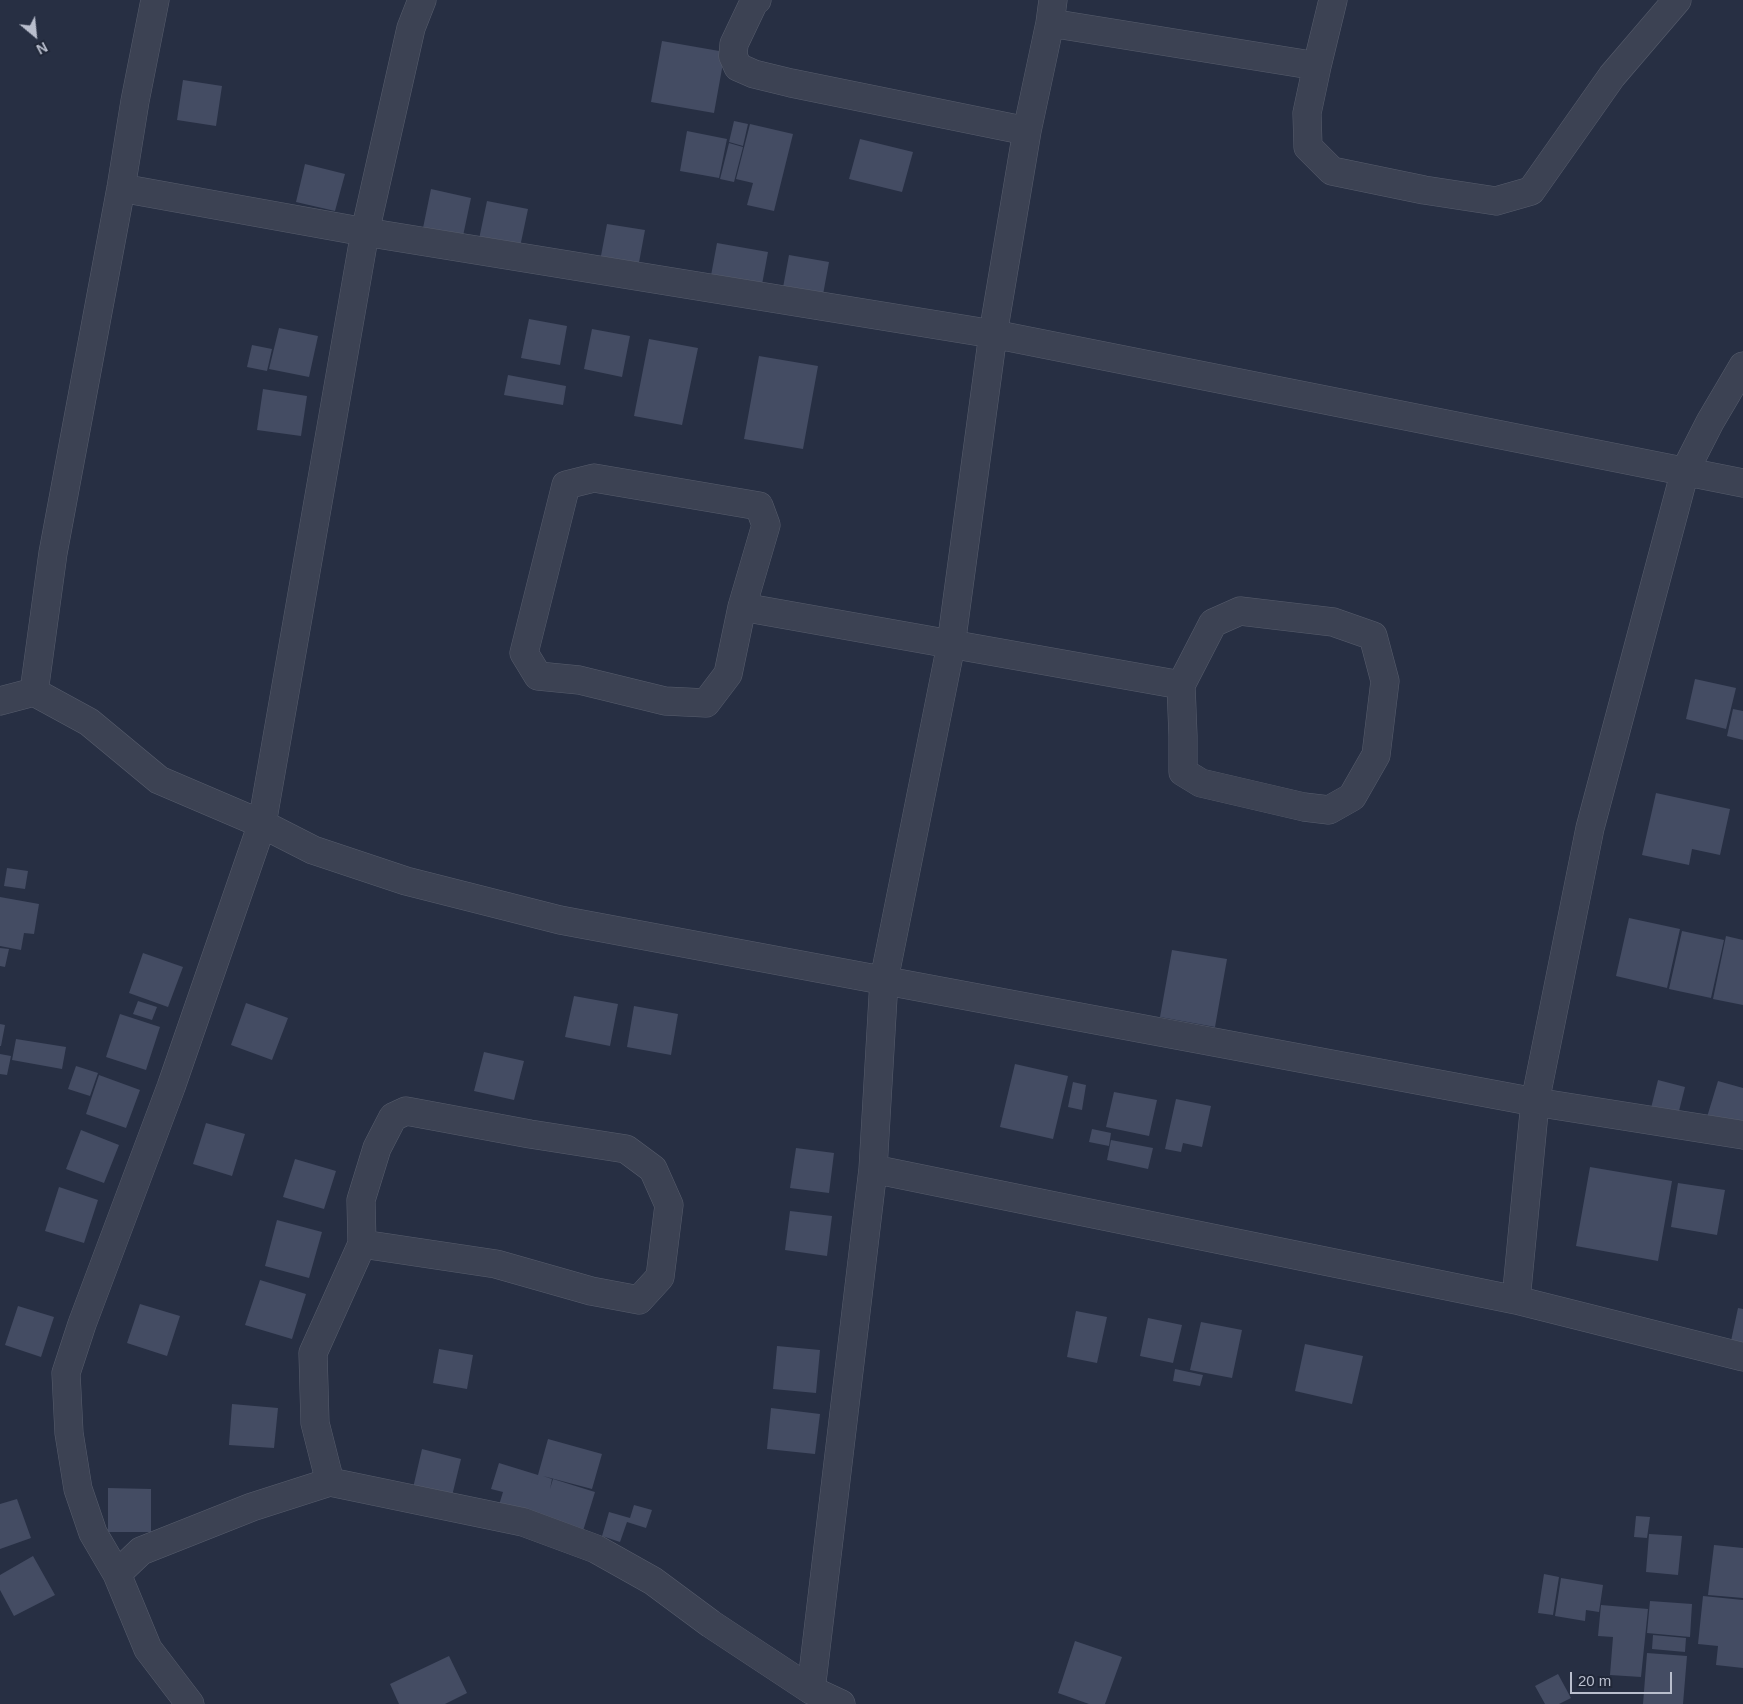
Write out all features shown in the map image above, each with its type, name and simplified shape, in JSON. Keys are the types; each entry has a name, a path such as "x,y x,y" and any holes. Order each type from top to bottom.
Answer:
{"street":[{"path":"34,692 53,553 121,188 134,101 155,0"},
{"path":"190,1704 148,1649 117,1574 93,1533 78,1489 69,1433 66,1373 82,1324 171,1087 262,824 365,232 411,28 422,0"},
{"path":"757,0 754,2 734,44 733,56 738,67 754,74 791,83 1027,131"},
{"path":"1333,0 1308,113 1308,147 1332,171 1424,190 1496,201 1531,192 1612,76 1677,0"},
{"path":"811,1690 873,1169 884,980 951,645 993,334 1027,131 1051,12 1317,66"},
{"path":"121,188 365,232 993,334 1743,483"},
{"path":"1516,1300 1535,1102 1590,828 1685,471 1710,422 1743,366"},
{"path":"594,478 759,506 766,525 742,607 728,674 706,703 665,701 580,680 538,676 524,653 566,485 594,478"},
{"path":"742,607 1181,685"},
{"path":"1240,611 1333,622 1372,636 1385,681 1376,755 1352,797 1329,810 1304,807 1201,782 1183,772 1184,736 1181,685 1213,624 1240,611"},
{"path":"0,701 34,692 89,722 159,780 262,824 313,850 406,881 560,920 1535,1102 1743,1135"},
{"path":"330,1482 315,1423 313,1354 362,1244 361,1200 378,1148 394,1117 406,1111 530,1134 626,1149 654,1169 669,1205 660,1277 639,1300 590,1291 496,1264 362,1244"},
{"path":"873,1169 1516,1300 1743,1357"},
{"path":"117,1574 141,1551 252,1507 330,1482 523,1522 596,1549 653,1581 711,1624 811,1690 841,1704"}],"building":[{"path":"662,41 725,52 714,113 651,102"},
{"path":"183,80 222,86 216,126 177,120"},
{"path":"734,121 748,124 743,146 729,142"},
{"path":"750,124 793,134 774,211 747,205 753,183 736,179"},
{"path":"687,131 727,139 719,178 680,171"},
{"path":"860,139 913,152 902,192 849,179"},
{"path":"729,143 743,147 734,182 720,179"},
{"path":"305,164 345,174 335,211 296,202"},
{"path":"431,189 471,198 463,236 423,228"},
{"path":"487,201 528,209 520,247 479,239"},
{"path":"607,224 645,230 638,268 600,261"},
{"path":"717,243 768,252 761,290 710,281"},
{"path":"789,255 829,262 822,300 782,293"},
{"path":"529,319 567,326 560,365 521,358"},
{"path":"279,328 318,336 309,377 269,369"},
{"path":"592,329 630,336 622,377 584,369"},
{"path":"649,339 698,348 682,425 634,416"},
{"path":"252,345 272,349 267,371 247,367"},
{"path":"759,356 818,366 803,449 744,439"},
{"path":"508,375 566,386 563,405 504,395"},
{"path":"263,389 307,396 301,436 257,430"},
{"path":"1695,679 1736,688 1726,729 1686,719"},
{"path":"1733,709 1743,711 1743,740 1727,736"},
{"path":"1656,793 1730,809 1720,855 1692,849 1689,865 1642,855"},
{"path":"7,868 28,871 25,889 4,886"},
{"path":"0,897 39,904 34,934 24,933 21,950 0,946"},
{"path":"1629,918 1680,929 1667,988 1616,976"},
{"path":"1682,931 1724,940 1711,998 1669,989"},
{"path":"1726,936 1743,940 1743,1005 1713,999"},
{"path":"0,948 9,949 5,967 0,966"},
{"path":"1172,950 1227,959 1215,1027 1160,1017"},
{"path":"143,953 183,967 168,1007 129,993"},
{"path":"574,996 618,1004 610,1046 565,1037"},
{"path":"138,1001 157,1007 152,1020 133,1014"},
{"path":"246,1003 288,1018 272,1060 231,1045"},
{"path":"634,1006 678,1014 671,1055 627,1047"},
{"path":"120,1014 160,1027 146,1070 106,1057"},
{"path":"0,1024 5,1025 1,1046 0,1046"},
{"path":"16,1039 66,1047 62,1069 12,1060"},
{"path":"484,1052 524,1061 514,1100 474,1091"},
{"path":"0,1054 11,1056 7,1075 0,1074"},
{"path":"1015,1064 1068,1076 1053,1139 1000,1127"},
{"path":"76,1066 98,1073 90,1096 68,1089"},
{"path":"99,1075 140,1090 126,1128 86,1114"},
{"path":"1658,1080 1685,1087 1678,1115 1651,1108"},
{"path":"1718,1081 1743,1088 1743,1127 1707,1117"},
{"path":"1073,1082 1086,1085 1082,1110 1068,1107"},
{"path":"1114,1092 1157,1100 1149,1136 1106,1127"},
{"path":"1176,1099 1211,1106 1202,1147 1183,1143 1181,1152 1165,1149"},
{"path":"206,1123 245,1134 232,1176 193,1164"},
{"path":"1092,1129 1111,1133 1109,1146 1089,1142"},
{"path":"81,1130 119,1145 104,1183 66,1169"},
{"path":"1111,1140 1153,1148 1148,1169 1107,1160"},
{"path":"796,1148 834,1153 829,1193 790,1188"},
{"path":"295,1159 336,1171 324,1209 283,1197"},
{"path":"1590,1167 1672,1181 1658,1261 1576,1246"},
{"path":"1678,1183 1725,1190 1717,1235 1671,1227"},
{"path":"59,1187 98,1200 84,1243 45,1231"},
{"path":"790,1211 832,1216 827,1256 785,1250"},
{"path":"277,1220 322,1232 309,1278 265,1266"},
{"path":"260,1280 306,1294 292,1339 245,1325"},
{"path":"140,1304 180,1316 167,1356 127,1343"},
{"path":"18,1306 54,1317 41,1357 5,1345"},
{"path":"1738,1308 1743,1309 1743,1343 1731,1341"},
{"path":"1076,1311 1107,1317 1097,1363 1067,1357"},
{"path":"1148,1318 1182,1325 1173,1363 1140,1356"},
{"path":"1201,1322 1242,1330 1232,1378 1190,1370"},
{"path":"1305,1344 1363,1356 1352,1404 1295,1391"},
{"path":"777,1346 820,1350 816,1393 773,1389"},
{"path":"439,1349 473,1355 467,1389 433,1383"},
{"path":"1175,1369 1203,1375 1200,1386 1173,1381"},
{"path":"232,1404 278,1408 274,1448 229,1445"},
{"path":"771,1408 820,1414 815,1454 767,1449"},
{"path":"548,1439 602,1454 592,1489 543,1476 552,1479 550,1489 553,1479 595,1492 583,1531 499,1505 503,1492 491,1489 499,1463 538,1475"},
{"path":"422,1449 461,1459 452,1496 413,1488"},
{"path":"108,1488 151,1489 151,1532 108,1532"},
{"path":"17,1499 31,1538 0,1549 0,1504"},
{"path":"634,1505 652,1510 646,1528 627,1522 620,1542 602,1536 609,1512 630,1518"},
{"path":"1636,1516 1650,1517 1647,1538 1634,1537"},
{"path":"1649,1534 1682,1536 1678,1575 1646,1572"},
{"path":"1714,1545 1743,1548 1743,1598 1708,1595"},
{"path":"33,1556 55,1595 14,1616 0,1590 0,1575"},
{"path":"1544,1574 1559,1577 1553,1615 1538,1613"},
{"path":"1561,1578 1603,1585 1599,1612 1586,1610 1585,1621 1555,1616"},
{"path":"1703,1596 1743,1600 1743,1668 1716,1665 1718,1646 1698,1644"},
{"path":"1650,1601 1692,1604 1690,1637 1647,1633"},
{"path":"1601,1605 1648,1609 1641,1677 1610,1675 1613,1637 1598,1636"},
{"path":"1653,1635 1686,1638 1685,1652 1652,1649"},
{"path":"1075,1641 1122,1657 1105,1704 1089,1704 1058,1693"},
{"path":"1647,1653 1687,1656 1683,1704 1643,1704"},
{"path":"449,1656 467,1693 445,1704 399,1704 390,1684"},
{"path":"1558,1674 1571,1698 1559,1704 1545,1704 1535,1686"}]}
